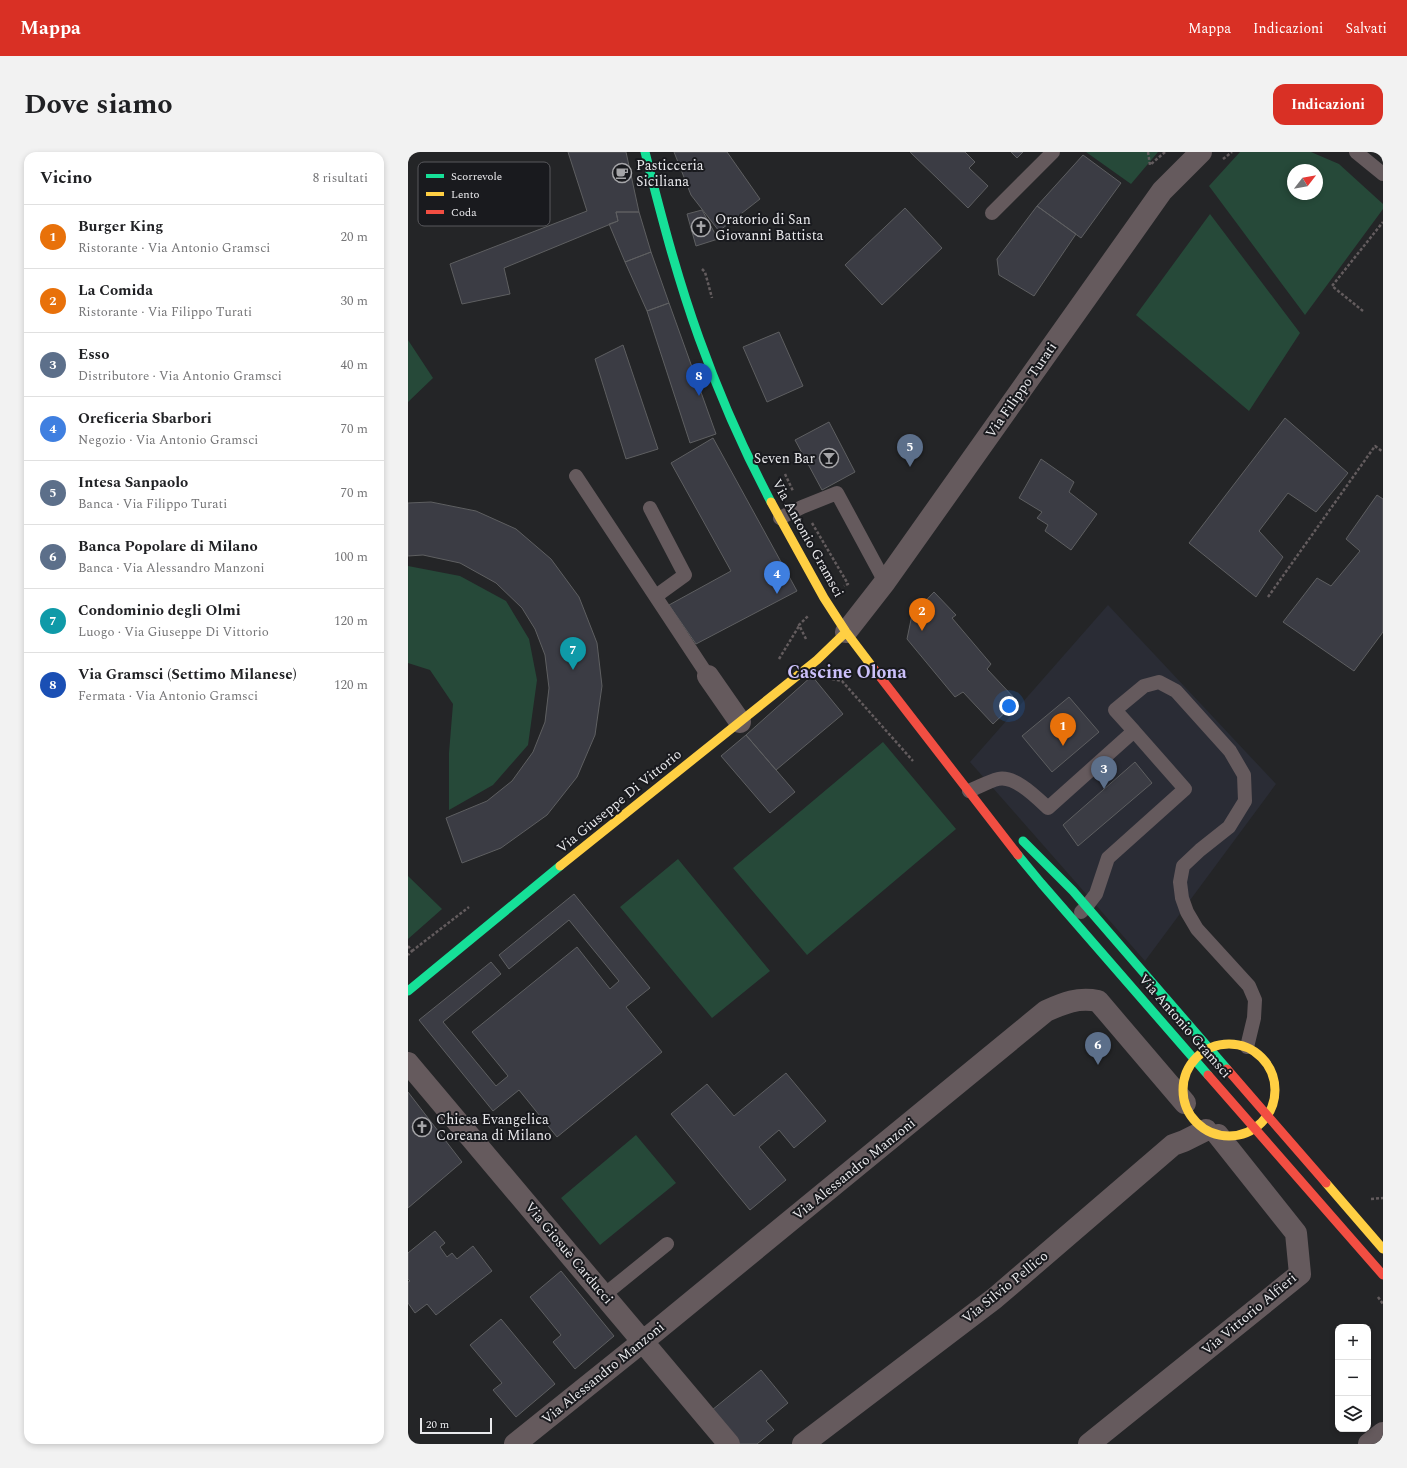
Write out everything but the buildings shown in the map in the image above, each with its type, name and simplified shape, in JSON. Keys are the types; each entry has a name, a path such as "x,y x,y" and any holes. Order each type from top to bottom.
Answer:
{"main road":[{"name":"Via Antonio Gramsci","path":"645,152 667,236 699,338 746,452 780,518 825,599 846,632 1011,846 1383,1275"},
{"name":"Via Giuseppe Di Vittorio","path":"408,991 498,916 817,660 846,632"},
{"name":"Via Antonio Gramsci","path":"969,791 1012,830 1062,880 1210,1048 1383,1249"},
{"path":"1234,1043 1247,1046 1260,1054 1269,1065 1274,1078 1276,1093 1273,1106 1268,1115 1255,1128 1240,1135 1230,1136 1212,1132 1195,1122 1188,1112 1183,1098 1183,1083 1188,1069 1195,1058 1210,1048 1220,1044 1234,1043"}],"street":[{"name":"Via Filippo Turati","path":"846,632 885,582 1162,191 1201,152"},
{"path":"708,676 740,722"},
{"name":"Via Alessandro Manzoni","path":"515,1444 1046,1011 1067,1002 1088,999 1098,1001 1185,1103"},
{"name":"Via Giosuè Carducci","path":"408,1063 729,1444"},
{"name":"Via Silvio Pellico","path":"803,1444 995,1298 1173,1145 1212,1132"},
{"name":"Via Vittorio Alfieri","path":"1089,1444 1300,1274 1296,1233 1212,1132"},
{"path":"1370,1444 1383,1433"}],"lane":[{"path":"992,213 1052,152"},
{"path":"1356,152 1383,174"},
{"path":"576,476 708,676"},
{"path":"780,518 802,507 837,493 885,582"},
{"path":"650,508 685,576 656,596"},
{"path":"1073,918 1086,907 1096,894 1108,858 1185,789 1115,710 1144,686 1159,682 1176,691 1230,751 1244,775 1245,801 1229,827 1200,850 1183,866 1180,882 1182,898 1187,912 1197,929 1249,986 1254,1000 1254,1018 1247,1046"},
{"path":"969,791 999,779 1007,779 1027,789 1048,808 1134,731"},
{"path":"604,1295 667,1244"}],"path":[{"path":"1148,152 1150,165 1165,152"},
{"path":"1363,311 1332,286 1383,222"},
{"path":"1268,596 1375,446 1383,452"},
{"path":"408,946 412,951 408,955"}],"shaded area":[{"path":"1108,605 1276,784 1145,961 970,762"}],"green space":[{"path":"1086,152 1158,152 1131,184"},
{"path":"1240,152 1311,152 1339,164 1383,204 1383,209 1305,315 1209,186"},
{"path":"1210,214 1300,333 1249,411 1136,315"},
{"path":"408,340 433,378 408,402"},
{"path":"408,566 460,576 506,601 529,639 537,680 528,745 493,785 449,810 449,753 453,704 430,670 408,663"},
{"path":"883,742 956,829 807,955 733,868"},
{"path":"678,859 770,971 712,1018 620,907"},
{"path":"408,876 442,909 408,939"},
{"path":"636,1135 676,1183 600,1245 561,1198"}],"traffic: fast":[{"path":"645,152 676,269 699,338 732,421 771,502"},
{"path":"1023,841 1073,891 1227,1069"},
{"path":"1018,855 1208,1075"},
{"path":"408,991 560,866"}],"traffic: slow":[{"path":"771,502 824,598 846,632 874,669"},
{"path":"560,866 817,660 846,632"},
{"path":"1229,1044 1247,1047 1262,1057 1272,1072 1275,1090 1272,1108 1262,1123 1247,1133 1229,1136 1211,1133 1196,1123 1186,1108 1183,1090 1186,1072 1196,1057 1211,1047 1229,1044"},
{"path":"1326,1183 1383,1249"}],"traffic: jam":[{"path":"874,669 1018,855"},
{"path":"1227,1069 1326,1183"},
{"path":"1208,1075 1383,1275"}],"place":[{"name":"Pasticceria Siciliana","path":"622,173"},
{"name":"Oratorio di San Giovanni Battista","path":"701,227"},
{"name":"Via Gramsci (Settimo Milanese)","path":"699,396"},
{"name":"Seven Bar","path":"829,458"},
{"name":"Intesa Sanpaolo","path":"910,467"},
{"name":"Oreficeria Sbarbori","path":"777,594"},
{"name":"La Comida","path":"922,631"},
{"name":"Condominio degli Olmi","path":"573,670"},
{"name":"Burger King","path":"1063,746"},
{"name":"Esso","path":"1104,789"},
{"name":"Banca Popolare di Milano","path":"1098,1065"},
{"name":"Chiesa Evangelica Coreana di Milano","path":"422,1127"}],"district":[{"name":"Cascine Olona","path":"847,672"}]}
